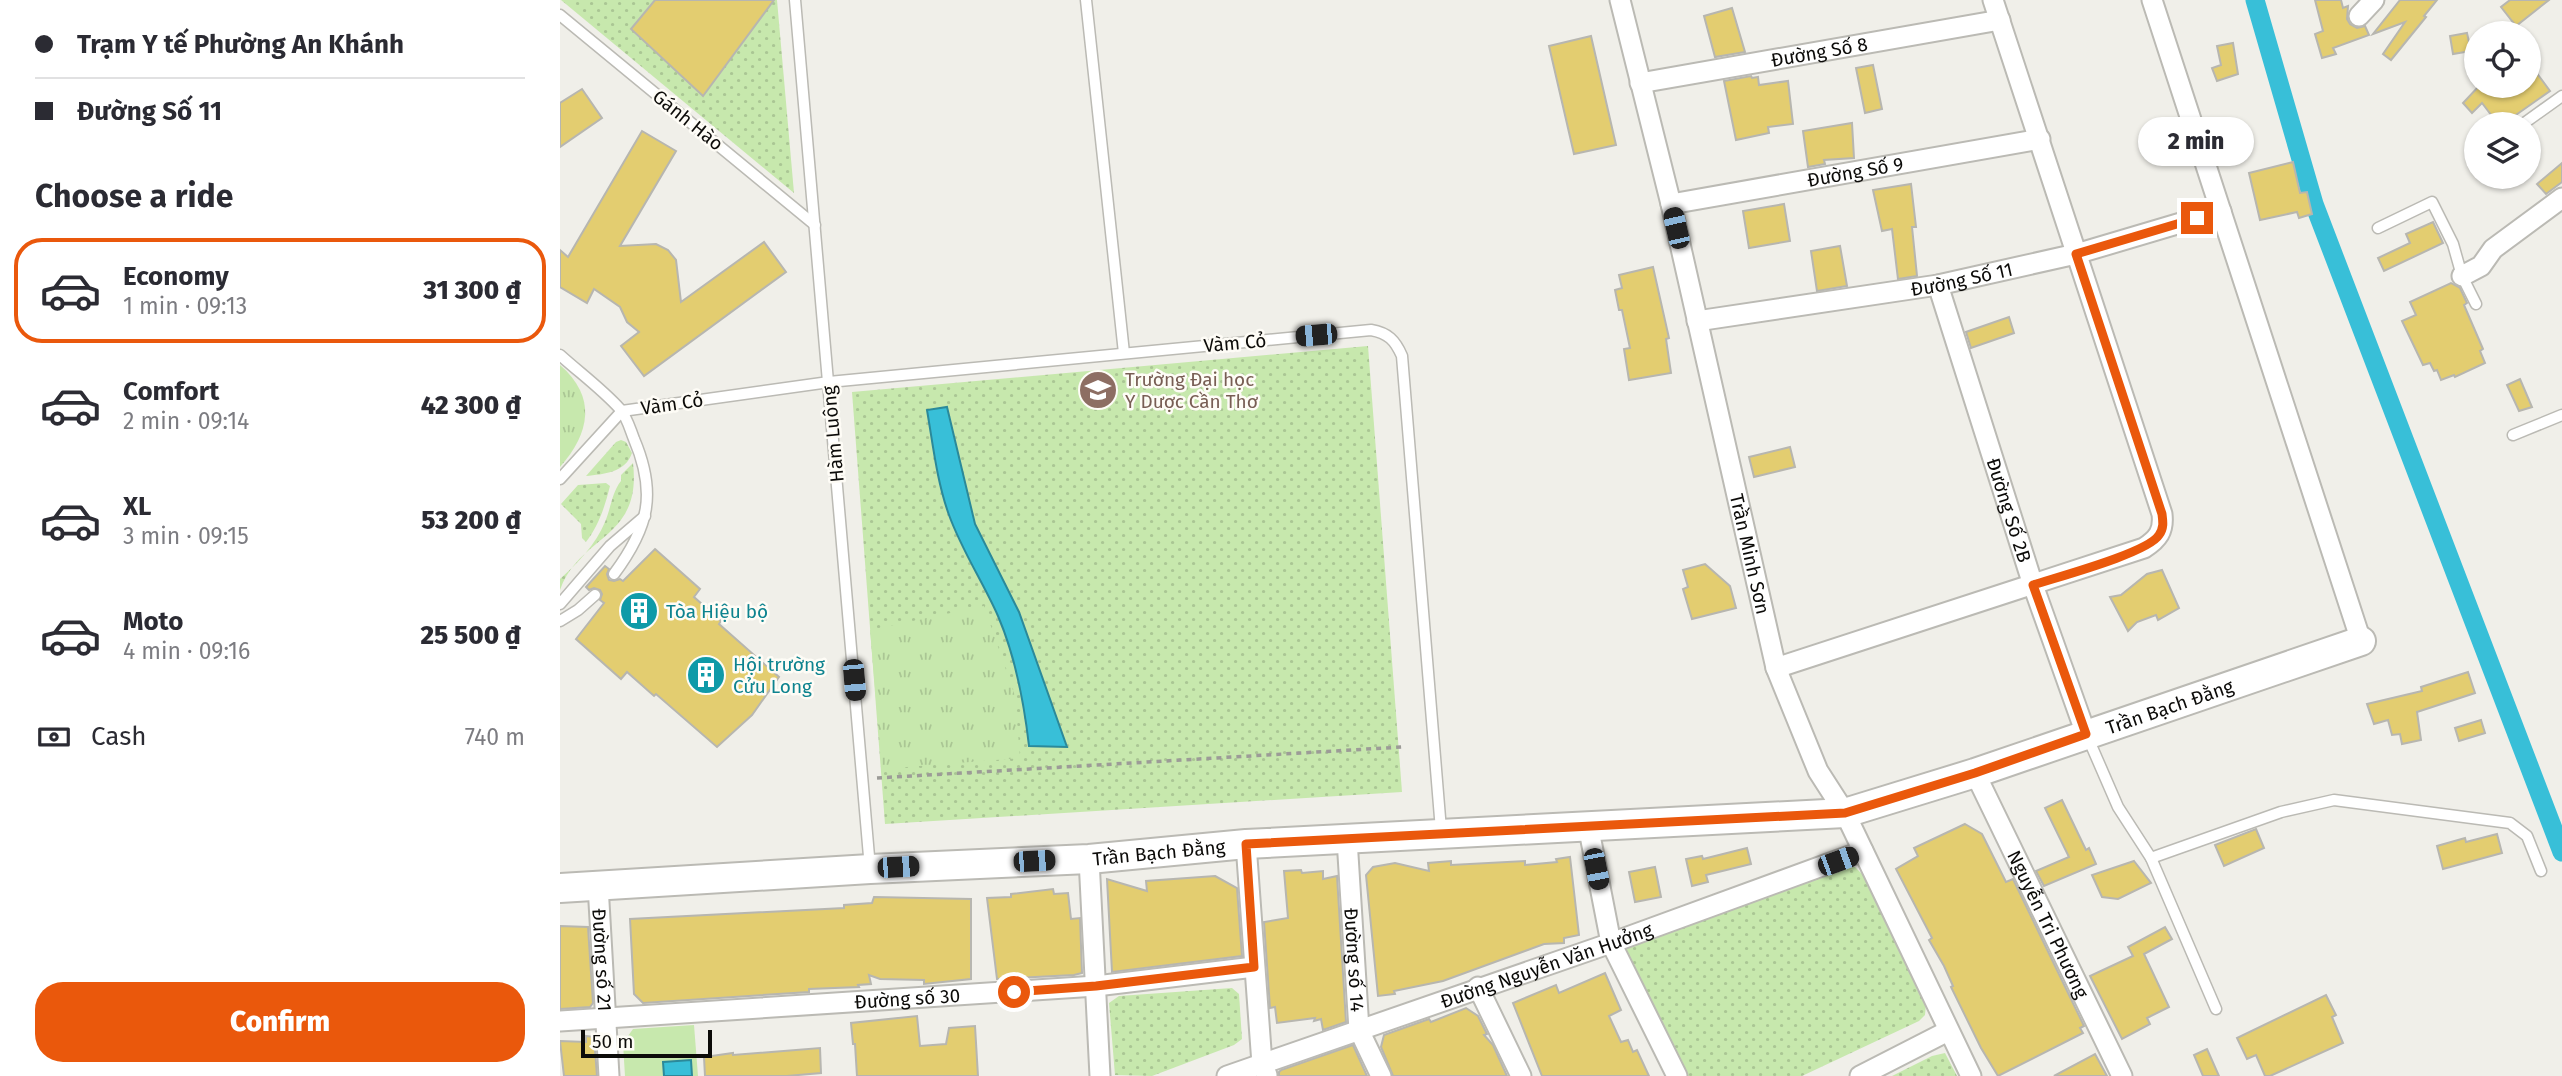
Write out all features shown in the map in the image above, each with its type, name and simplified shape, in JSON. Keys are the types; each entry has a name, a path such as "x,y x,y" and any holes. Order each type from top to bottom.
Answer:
{"street":[{"name":"Trần Minh Sơn","path":"1619,0 1671,204 1776,668 1818,771 1845,813 1971,1076"},
{"path":"1776,668 2144,548 2160,534 2163,525 2162,514 1993,0"},
{"path":"2152,0 2361,641"},
{"path":"2359,16 2374,0"},
{"name":"Đường Số 8","path":"1640,83 2000,20"},
{"name":"Đường Số 9","path":"1671,204 2040,139"},
{"path":"2462,276 2481,266 2493,249 2562,198"},
{"name":"Đường Số 11","path":"1698,321 1938,285 2076,254 2221,211"},
{"name":"Đường Số 2B","path":"1938,285 2033,585 2086,734"},
{"name":"Trần Bạch Đằng","path":"560,888 1089,859 1246,844 1845,813 1975,773 2361,641"},
{"name":"Nguyễn Tri Phương","path":"1975,773 2122,1076"},
{"path":"1588,825 1611,943 1676,1076"},
{"name":"Đường số 14","path":"1347,839 1359,1030 1381,1076"},
{"path":"1246,844 1264,1070"},
{"name":"Đường Nguyễn Văn Hưởng","path":"1227,1076 1264,1070 1359,1030 1863,852"},
{"path":"1089,859 1100,1076"},
{"name":"Đường số 21","path":"598,885 610,1076"},
{"name":"Đường số 30","path":"560,1021 1096,986 1254,967"},
{"path":"1478,987 1521,1076"},
{"path":"1860,1076 1948,1031"}],"lane":[{"name":"Hàm Luông","path":"795,0 870,869"},
{"path":"1086,0 1124,353"},
{"name":"Gánh Hào","path":"560,15 815,225"},
{"path":"2540,112 2562,96"},
{"path":"2378,228 2432,202 2454,244 2462,276 2476,304"},
{"name":"Vàm Cỏ","path":"622,411 828,382 1371,330 1386,333 1397,344 1402,356 1441,833"},
{"path":"560,355 622,411 643,467 647,486 645,516 636,542 614,574"},
{"path":"560,480 622,411"},
{"path":"2513,435 2562,415"},
{"path":"560,604 610,546 645,516"},
{"path":"560,621 595,595"},
{"path":"2086,734 2118,807 2151,858 2216,1009"},
{"path":"2151,858 2281,812 2334,800 2510,823 2527,836 2542,871"}],"path":[{"path":"877,778 1402,747"}],"green space":[{"path":"561,0 777,0 794,193"},
{"path":"1368,346 1402,792 885,824 852,392"},
{"path":"560,365 580,390 585,415 578,441 560,467"},
{"path":"616,442 626,442 632,453 629,460 619,469 586,476"},
{"path":"633,463 633,488 628,507 619,522 585,554 605,522 621,475"},
{"path":"606,483 610,486 604,508 586,542 582,538 581,524 561,504 578,485"},
{"path":"575,565 569,572 560,590 560,579"},
{"path":"984,606 1015,696 1020,758 882,769 870,630"},
{"path":"1848,867 1855,867 1865,877 1926,1004 1925,1015 1919,1021 1802,1076 1686,1076 1621,953 1624,942"},
{"path":"1232,988 1239,994 1242,1039 1234,1045 1152,1076 1115,1075 1109,1003 1119,996"},
{"path":"694,1025 698,1076 625,1076 623,1043 633,1029"},
{"path":"1945,1053 1957,1076 1892,1076 1932,1056"}],"water":[{"path":"947,407 975,524 1019,612 1067,747 1029,746 1025,713 1010,648 992,603 954,528 941,490 927,410"},
{"path":"691,1060 692,1076 664,1076 663,1062"}],"building":[{"path":"655,0 774,0 703,96 631,29"},
{"path":"2315,0 2341,0 2343,8 2348,6 2347,19 2350,24 2357,28 2365,26 2369,35 2333,48 2336,54 2322,58 2315,34 2323,31"},
{"path":"2400,0 2437,0 2391,60 2383,54 2405,22 2373,34"},
{"path":"2510,0 2549,0 2522,21 2512,21 2501,7"},
{"path":"1732,8 1745,52 1715,57 1704,16"},
{"path":"2464,34 2464,52 2453,54 2450,36"},
{"path":"1591,36 1616,145 1574,154 1549,46"},
{"path":"2233,43 2238,74 2217,81 2212,68 2221,65 2217,46"},
{"path":"1873,65 1882,109 1865,113 1856,68"},
{"path":"1758,77 1759,85 1788,81 1793,124 1768,127 1769,133 1736,140 1724,81"},
{"path":"2541,79 2550,91 2541,97"},
{"path":"582,89 602,118 560,147 560,103"},
{"path":"2468,98 2540,98 2520,112 2489,112 2482,103 2471,112 2463,103"},
{"path":"1852,123 1854,158 1824,160 1825,164 1808,167 1803,131"},
{"path":"642,131 676,151 620,246 656,244 668,250 676,260 681,302 764,242 786,272 644,376 621,346 639,332 627,322 620,307 594,289 587,303 560,287 560,250 568,257"},
{"path":"2293,162 2300,193 2307,192 2312,214 2299,218 2297,212 2260,220 2249,173"},
{"path":"2562,163 2562,182 2546,194 2541,188 2541,181"},
{"path":"1911,184 1916,227 1912,227 1917,276 1898,279 1892,229 1882,231 1873,190"},
{"path":"1784,204 1790,241 1749,248 1743,211"},
{"path":"2433,222 2443,243 2384,271 2378,258 2410,243 2406,234"},
{"path":"1840,246 1847,286 1817,291 1811,251"},
{"path":"1653,267 1669,338 1666,339 1671,373 1629,380 1624,349 1630,348 1615,290 1622,288 1619,275"},
{"path":"2451,283 2460,288 2467,303 2464,305 2483,349 2480,351 2485,363 2455,377 2454,375 2441,380 2430,363 2423,365 2402,321 2416,315 2410,302"},
{"path":"2009,317 2014,333 1971,348 1966,332"},
{"path":"2520,379 2532,407 2519,411 2507,385"},
{"path":"1790,447 1795,467 1754,477 1749,457"},
{"path":"655,549 700,589 694,597 721,621 719,624 779,677 752,715 717,747 656,694 654,696 627,672 621,679 576,639 604,603 600,600 600,590 589,590 586,587 605,566 609,569 609,580 623,581"},
{"path":"1705,564 1730,586 1736,608 1692,619 1683,589 1688,587 1683,570"},
{"path":"2162,570 2179,608 2158,620 2156,615 2137,622 2128,631 2110,597 2121,595 2147,574"},
{"path":"2468,672 2475,693 2417,712 2421,740 2402,744 2400,734 2392,735 2388,720 2374,724 2367,704 2422,691 2421,687"},
{"path":"2481,720 2485,733 2459,741 2455,728"},
{"path":"2062,800 2086,850 2089,848 2096,864 2044,886 2036,871 2069,857 2045,808"},
{"path":"1965,824 1982,834 2006,882 2013,879 2084,1026 2080,1028 2083,1033 1998,1076 1981,1048 1951,987 1953,986 1944,966 1929,940 1932,938 1896,869 1918,856 1914,848"},
{"path":"2256,829 2264,848 2224,866 2215,845"},
{"path":"2497,834 2502,853 2443,869 2437,846 2465,838 2466,842"},
{"path":"1747,848 1751,864 1706,875 1708,882 1692,886 1686,859 1702,856 1703,859"},
{"path":"1570,857 1579,935 1564,938 1564,943 1544,944 1443,981 1378,996 1366,875 1373,867 1395,863 1429,871 1428,863 1451,861 1451,865 1525,861 1525,865 1557,862 1556,859"},
{"path":"2134,861 2151,883 2118,899 2102,897 2092,875"},
{"path":"1655,867 1661,897 1635,902 1629,872"},
{"path":"1301,870 1302,873 1323,871 1323,879 1337,876 1346,1022 1323,1030 1321,1019 1314,1021 1315,1018 1277,1023 1275,1007 1270,1008 1264,922 1288,918 1284,871"},
{"path":"1215,876 1237,888 1242,956 1112,972 1107,879 1147,891 1146,881"},
{"path":"1053,889 1054,894 1068,893 1071,919 1080,918 1082,973 997,979 987,898 1011,897 1011,894"},
{"path":"874,897 971,899 971,979 924,984 924,980 880,979 869,975 871,984 858,985 859,987 643,1003 634,994 630,919 844,908 844,905 872,903"},
{"path":"560,926 588,927 593,1003 590,1007 560,1009"},
{"path":"2165,927 2172,939 2144,954 2169,1007 2147,1018 2150,1024 2122,1039 2090,976 2133,956 2128,947"},
{"path":"1605,973 1621,1010 1609,1016 1621,1042 1628,1040 1633,1052 1637,1050 1649,1076 1542,1076 1513,1003 1556,985 1559,993"},
{"path":"2326,995 2336,1015 2332,1017 2343,1043 2270,1076 2265,1076 2256,1055 2247,1059 2237,1038"},
{"path":"1466,1008 1478,1016 1487,1034 1484,1035 1493,1045 1507,1076 1393,1076 1381,1047 1384,1035 1429,1019 1431,1022"},
{"path":"917,1016 920,1046 946,1044 949,1028 975,1026 978,1076 857,1076 851,1023"},
{"path":"586,1036 594,1037 597,1076 564,1076 560,1041 586,1042"},
{"path":"1353,1045 1367,1076 1279,1076 1281,1070"},
{"path":"820,1048 821,1073 787,1076 705,1076 704,1057"},
{"path":"2207,1049 2219,1076 2203,1076 2194,1055"},
{"path":"2095,1054 2107,1076 2054,1076"}],"waterway":[{"path":"2255,0 2314,204 2562,852"}],"place":[{"name":"Trường Đại học Y Dược Cần Thơ","path":"1098,390"},
{"name":"Tòa Hiệu bộ","path":"639,611"},
{"name":"Hội trường Cửu Long","path":"706,675"}],"route":[{"path":"1014,992 1096,986 1254,967 1246,844 1845,813 1975,773 2086,734 2033,585 2144,548 2160,534 2163,525 2162,514 2076,254 2197,218"}]}
